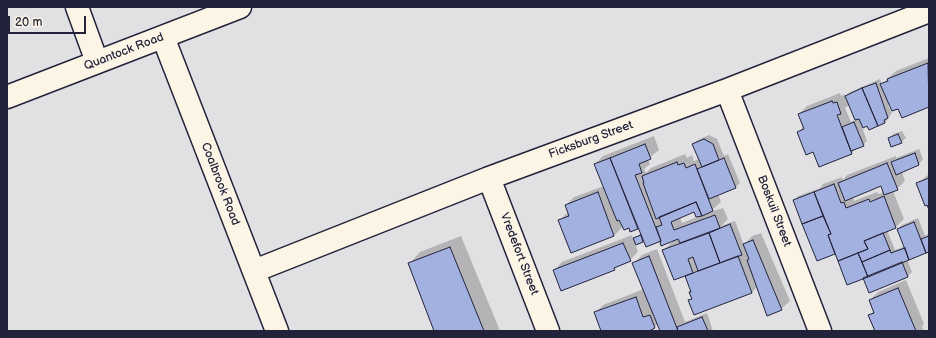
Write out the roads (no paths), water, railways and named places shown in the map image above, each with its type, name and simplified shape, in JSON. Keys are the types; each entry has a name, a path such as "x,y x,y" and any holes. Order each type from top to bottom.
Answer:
{"street":[{"path":"77,7 97,62"},
{"name":"Quantock Road","path":"7,97 240,7"},
{"name":"Ficksburg Street","path":"254,271 489,178 727,90 929,11"},
{"name":"Coalbrook Road","path":"163,37 277,331"},
{"name":"Boskuil Street","path":"727,90 820,331"},
{"name":"Vredefort Street","path":"489,178 548,331"}]}
